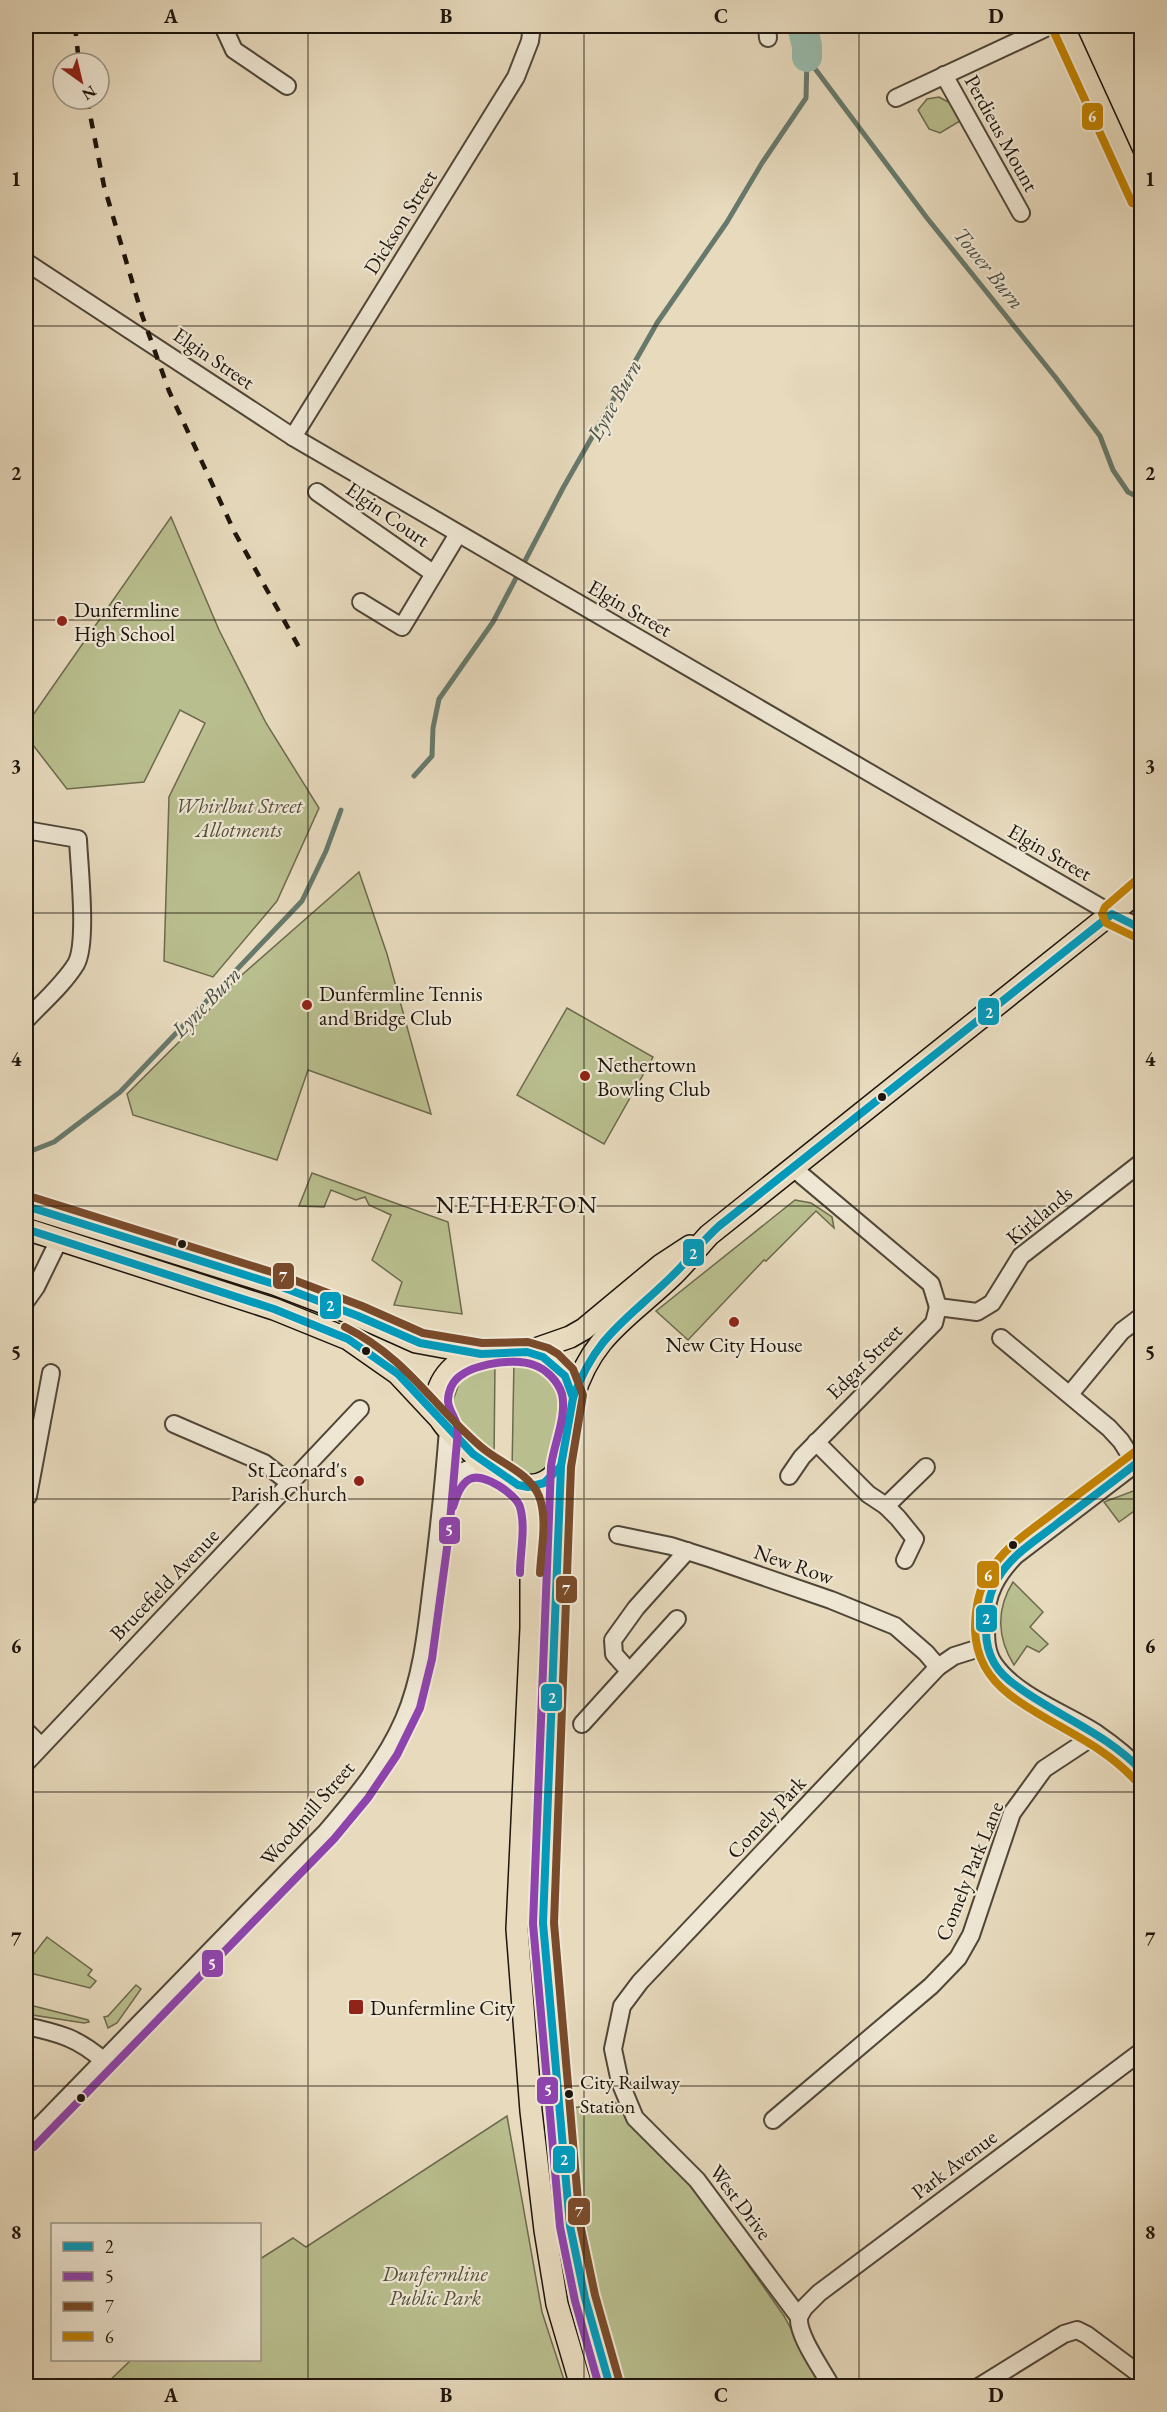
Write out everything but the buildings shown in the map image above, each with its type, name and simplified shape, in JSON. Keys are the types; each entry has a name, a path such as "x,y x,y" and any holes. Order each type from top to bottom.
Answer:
{"main road":[{"path":"1063,26 1142,199"},
{"path":"26,1206 274,1284 358,1316 416,1342 481,1354 527,1352 557,1342 584,1329 661,1265 709,1235 1142,889"},
{"path":"26,1229 274,1309 348,1339 398,1374 473,1454 518,1485 528,1487 544,1482 561,1466"},
{"path":"610,2386 585,2298 570,2226 543,1923 561,1466 573,1398 587,1362 608,1332 671,1277 709,1235"},
{"path":"527,1352 543,1357 558,1369 570,1386 573,1398"},
{"path":"444,1425 438,1397 445,1374 463,1360 481,1354"},
{"path":"518,1485 530,1502 531,1628 517,1929 531,2111 545,2230 557,2304 581,2386"}],"street":[{"path":"223,26 234,50 287,86"},
{"name":"Dickson Street","path":"293,437 516,77 530,41 532,26"},
{"name":"Perdieus Mount","path":"896,98 1050,26"},
{"name":"Perdieus Mount","path":"944,75 1021,213"},
{"name":"Elgin Street","path":"26,262 293,437 1112,914 1142,929"},
{"name":"Elgin Court","path":"317,492 433,573"},
{"name":"Elgin Court","path":"361,602 402,627 458,534"},
{"path":"26,830 78,839 82,940 77,963 26,1020"},
{"name":"Kirklands","path":"938,1307 977,1312 992,1304 1021,1256 1142,1162"},
{"path":"792,1167 931,1284 938,1307"},
{"path":"26,1301 36,1287 58,1240"},
{"name":"Edgar Street","path":"789,1476 802,1456 933,1323 938,1307"},
{"path":"1070,1394 1122,1331 1142,1316"},
{"path":"1001,1338 1110,1428 1138,1461 1015,1556 1000,1572 990,1591 986,1616 986,1647 995,1665 1009,1680 1028,1694 1097,1734 1142,1772"},
{"path":"26,1498 51,1372"},
{"name":"Brucefield Avenue","path":"26,1763 360,1409"},
{"path":"174,1424 264,1463 291,1484"},
{"name":"Woodmill Street","path":"26,2140 178,1981 326,1832 357,1796 386,1752 404,1720 424,1654 443,1503 444,1425"},
{"path":"816,1442 868,1494 886,1506 915,1539 904,1560"},
{"name":"Woodmill Street","path":"443,1503 450,1485 460,1472 472,1467 494,1470"},
{"path":"886,1506 926,1467"},
{"name":"New Row","path":"618,1535 687,1551 831,1600 895,1626 926,1653 938,1667"},
{"path":"629,1671 614,1654 613,1640 636,1608 687,1551"},
{"path":"582,1724 677,1619"},
{"name":"Comely Park","path":"613,2049 622,2006 640,1982 938,1667 954,1656 986,1647"},
{"path":"26,1731 41,1746"},
{"name":"Comely Park Lane","path":"773,2120 932,1986 958,1958 971,1935 1012,1813 1044,1769 1097,1734"},
{"path":"26,2026 60,2033 72,2038 89,2048 104,2061"},
{"name":"West Drive","path":"613,2049 620,2082 634,2118 697,2180 799,2318 798,2325 805,2341 831,2386"},
{"name":"Park Avenue","path":"799,2318 804,2308 819,2293 1142,2051"},
{"path":"980,2386 1064,2334 1077,2330 1142,2376"}],"green space":[{"path":"939,97 950,103 960,121 940,133 929,129 918,110 927,99"},
{"name":"Whirlbut Street Allotments","path":"171,517 219,630 266,723 319,808 277,901 213,977 164,961 169,797 205,723 180,710 144,782 67,789 26,736 26,725"},
{"name":"Dunfermline Tennis and Bridge Club","path":"359,872 387,954 431,1114 308,1070 277,1160 133,1115 127,1094 199,1022 227,988"},
{"name":"Nethertown Bowling Club","path":"567,1008 653,1057 604,1144 517,1095"},
{"path":"312,1173 448,1222 462,1314 394,1305 402,1282 372,1260 391,1215 369,1205 365,1197 356,1200 331,1190 324,1207 299,1206"},
{"path":"795,1200 811,1203 832,1217 834,1228 816,1211 766,1261 764,1260 688,1340 656,1311"},
{"path":"514,1359 524,1360 557,1377 563,1395 556,1442 550,1461 542,1472 529,1477 512,1471"},
{"path":"495,1361 494,1461 464,1431 450,1409 461,1378 475,1364"},
{"path":"1141,1488 1141,1506 1119,1522 1104,1502"},
{"path":"1013,1582 1043,1612 1030,1627 1048,1644 1039,1652 1027,1646 1014,1665 1004,1644 1001,1624 1001,1613 1007,1592"},
{"path":"47,1937 92,1970 88,1975 96,1981 90,1988 30,1973 26,1988 26,1964"},
{"path":"136,1985 141,1989 117,2023 108,2028 104,2017 108,2016"},
{"path":"26,2004 88,2020 89,2022 26,2014"},
{"path":"615,2102 632,2125 692,2185 784,2316 822,2386 624,2386 606,2332 574,2164 572,2108"},
{"name":"Dunfermline Public Park","path":"507,2116 542,2312 566,2386 104,2386 130,2361 261,2361 261,2258 293,2238 306,2247"}],"waterway":[{"name":"Lyne Burn","path":"802,26 807,57"},
{"name":"Lyne Burn","path":"414,776 432,756 433,728 439,699 493,622 563,488 657,323 727,222 762,163 806,98 807,57"},
{"name":"Tower Burn","path":"807,58 927,218 1100,436 1113,470 1128,492 1142,499"},
{"name":"Lyne Burn","path":"26,1153 54,1142 120,1092 302,901 326,851 341,810"}],"railway":[{"path":"75,26 78,51"},
{"path":"89,111 104,186 142,315 169,391 235,533 300,649"}],"transit line":[{"name":"6","path":"1053,30 1132,203"},
{"name":"6","path":"1135,881 1105,907 1102,914 1106,923 1137,938"},
{"name":"2","path":"573,1398 582,1377 602,1344 626,1318 677,1271 719,1226 1112,914 1142,929"},
{"name":"7","path":"29,1196 278,1274 362,1306 423,1333 482,1343 528,1342 548,1348 558,1354 573,1369 583,1395 571,1467 554,1923 580,2224 595,2295 620,2383"},
{"name":"2","path":"26,1206 274,1284 358,1316 420,1343 481,1354 527,1352 543,1357 565,1376 573,1398 561,1466 544,1483 528,1487 518,1485 473,1454 398,1374 348,1339 274,1309 26,1229"},
{"name":"7","path":"345,1327 386,1353 462,1430 480,1446 528,1480 542,1505 543,1535 540,1573"},
{"name":"5","path":"34,2147 334,1839 368,1798 397,1755 420,1708 432,1659 449,1533 458,1430 448,1400 451,1387 465,1373 488,1364 514,1362 534,1365 543,1369 558,1385 562,1394 563,1411 551,1466 533,1924 560,2227 575,2301 599,2386"},
{"name":"6","path":"1134,1779 1106,1754 1026,1706 995,1682 981,1658 975,1630 982,1586 1002,1555 1026,1534 1136,1451"},
{"name":"2","path":"1142,1459 1010,1562 992,1590 987,1610 986,1630 991,1656 1004,1676 1034,1698 1113,1746 1142,1771"},
{"name":"2","path":"561,1466 543,1923 570,2226 585,2298 610,2386"},
{"name":"5","path":"453,1507 459,1492 470,1479 490,1481 512,1496 520,1507 523,1523 520,1573"}],"place":[{"name":"Dunfermline High School","path":"62,621"},
{"name":"Dunfermline Tennis and Bridge Club","path":"307,1005"},
{"name":"Nethertown Bowling Club","path":"585,1076"},
{"name":"New City House","path":"734,1322"},
{"name":"St Leonard's Parish Church","path":"359,1481"},
{"name":"Dunfermline City","path":"356,2007"},
{"name":"City Railway Station","path":"569,2094"}],"district":[{"name":"NETHERTON","path":"517,1204"}]}
